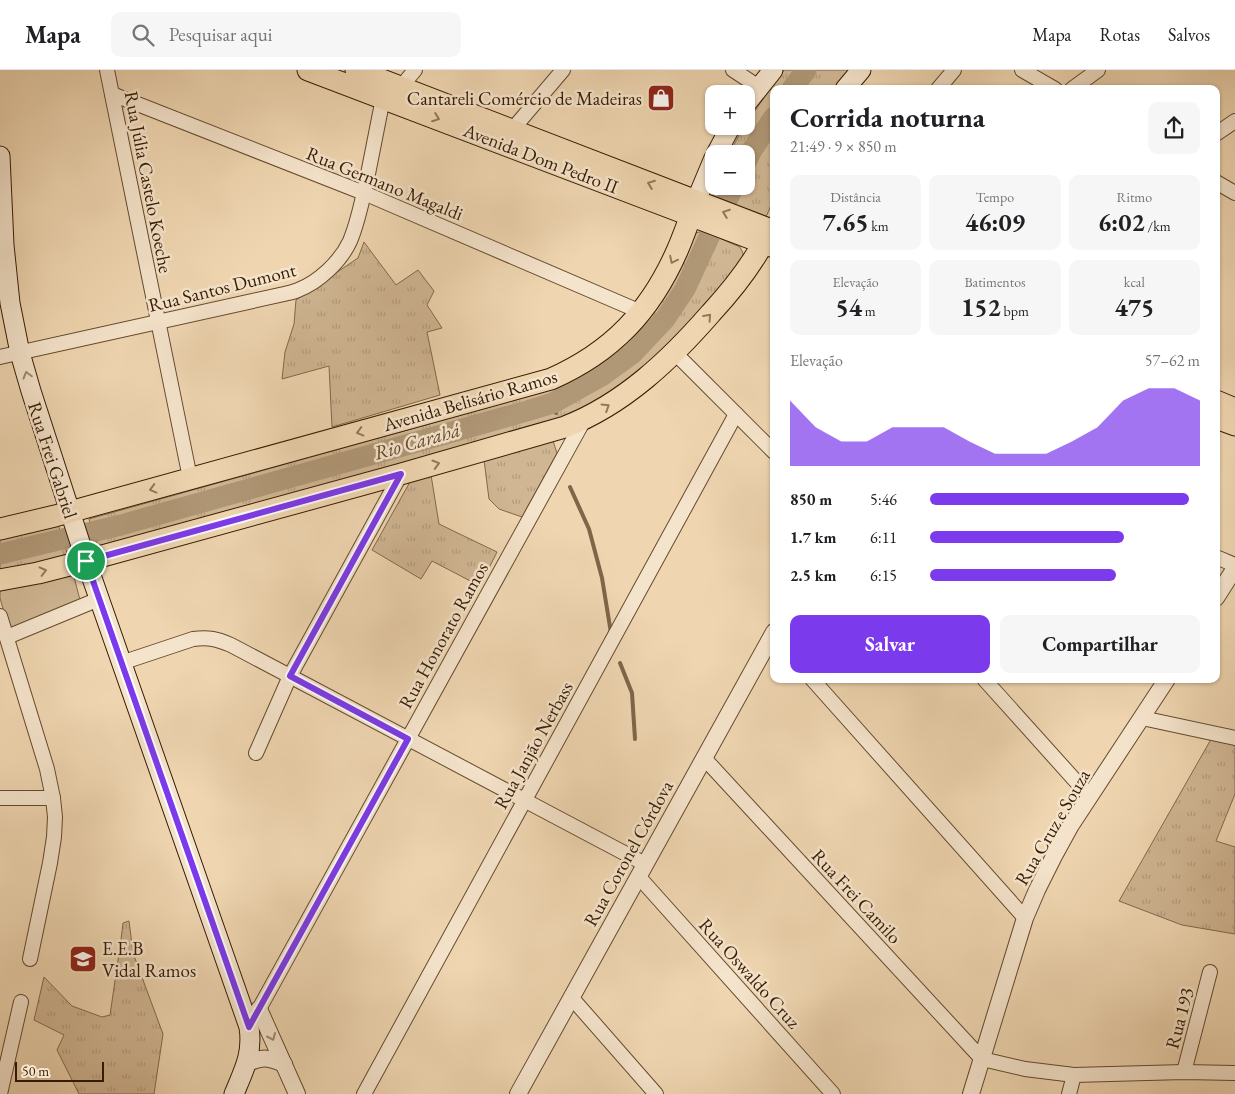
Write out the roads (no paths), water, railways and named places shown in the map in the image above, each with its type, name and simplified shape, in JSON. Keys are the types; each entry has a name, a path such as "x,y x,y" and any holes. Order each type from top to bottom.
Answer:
{"main road":[{"name":"Avenida Dom Pedro II","path":"308,70 392,93 512,130 698,210"},
{"name":"Avenida Dom Pedro II","path":"356,70 392,93 744,228 770,234"},
{"path":"755,92 773,70"},
{"path":"848,85 860,70"},
{"name":"Rua Frei Gabriel","path":"0,156 2,245 10,303 20,352 44,434 84,556 249,1027 250,1050 248,1063 234,1094"},
{"name":"Avenida Belisário Ramos","path":"0,529 71,517 190,478 551,379 570,370 607,346 626,330 654,295 698,210 705,178"},
{"path":"0,580 38,573 84,556 401,474 584,420 626,394 675,352 724,299 745,273 770,236"},
{"path":"1220,403 1235,409"},
{"path":"1220,419 1235,425"}],"street":[{"name":"Rua Júlia Castelo Koeche","path":"107,70 190,478"},
{"path":"392,93 415,70"},
{"path":"512,130 563,70"},
{"path":"733,70 759,87"},
{"path":"941,85 954,70"},
{"path":"1022,70 1048,85"},
{"path":"1077,85 1098,70"},
{"name":"Rua Santos Dumont","path":"0,357 284,294 298,290 312,282 327,271 340,257 350,241 392,93"},
{"name":"Rua Germano Magaldi","path":"112,94 364,193 641,312"},
{"path":"1220,131 1235,120"},
{"path":"1220,184 1235,193"},
{"path":"675,352 770,448"},
{"name":"Rua Janjão Nerbass","path":"364,1094 736,414"},
{"name":"Rua Honorato Ramos","path":"249,1027 584,420"},
{"path":"256,753 290,676 401,474"},
{"path":"1220,559 1235,566 1220,591"},
{"path":"7,637 99,599"},
{"path":"0,616 47,769 55,817 51,854 30,959"},
{"name":"Rua Oswaldo Cruz","path":"121,663 193,639 218,639 525,800 642,870 833,1094"},
{"name":"Rua Coronel Córdova","path":"518,1094 770,639"},
{"path":"816,683 1025,918"},
{"path":"988,683 1090,797"},
{"name":"Rua Cruz e Souza","path":"971,1094 1025,918 1037,890 1071,825 1164,683"},
{"path":"1142,718 1235,738"},
{"name":"Rua Frei Camilo","path":"704,758 982,1059"},
{"path":"0,798 53,798"},
{"name":"Rua 193","path":"1184,1072 1210,972"},
{"path":"571,997 656,1094"},
{"path":"0,1094 20,1002"},
{"path":"259,1010 297,1094"},
{"path":"248,1063 257,1058 267,1058 284,1064"},
{"path":"982,1059 1025,1069 1074,1074 1235,1073"},
{"path":"1069,1094 1074,1074"}],"waterway":[{"name":"Rio Carahá","path":"795,85 806,70"},
{"name":"Rio Carahá","path":"755,146 770,123"},
{"name":"Rio Carahá","path":"0,554 121,525 553,403 603,375 632,354 665,319 685,289 730,195"},
{"path":"553,403 556,413"},
{"path":"570,487 589,529 602,578 611,633"},
{"path":"620,663 632,693 635,739"}],"place":[{"name":"Cantareli Comércio de Madeiras","path":"661,98"},
{"name":"E.E.B Vidal Ramos","path":"83,959"}]}
